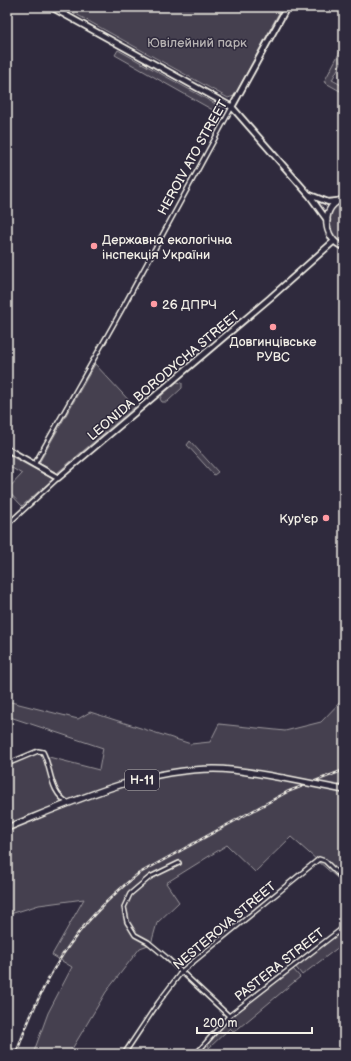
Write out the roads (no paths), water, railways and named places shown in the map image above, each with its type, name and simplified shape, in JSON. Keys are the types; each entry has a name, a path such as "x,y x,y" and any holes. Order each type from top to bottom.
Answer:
{"main road":[{"path":"344,199 337,201 330,209 327,220 329,234 333,242 344,247"},
{"name":"Н-11","path":"7,828 70,803 108,790 155,776 196,770 234,770 344,790"}],"street":[{"path":"51,7 232,107 309,195 327,220"},
{"name":"HEROIV ATO STREET","path":"34,465 121,311 287,7"},
{"path":"309,195 328,202 337,201"},
{"name":"LEONIDA BORODYCHA STREET","path":"7,525 58,478 270,298 333,242"},
{"path":"7,449 58,478"},
{"path":"7,764 38,751 43,752 55,789 59,796 70,803"},
{"name":"NESTEROVA STREET","path":"124,1054 158,1003 182,971 319,859 325,861 344,880"},
{"path":"179,863 150,877 136,888 126,900 124,907 127,922 131,931 151,944 229,1016"},
{"name":"PASTERA STREET","path":"196,1054 229,1016 344,927"}],"railway":[{"path":"16,1054 37,1001 49,977 63,955 95,913 138,874 287,792 344,770"}],"place":[{"name":"Державна екологічна інспекція України","path":"94,246"},
{"name":"26 ДПРЧ","path":"154,304"},
{"name":"Довгинцівське РУВС","path":"273,327"},
{"name":"Кур'єр","path":"326,518"}],"park label":[{"name":"Ювілейний парк","path":"197,42"}]}
